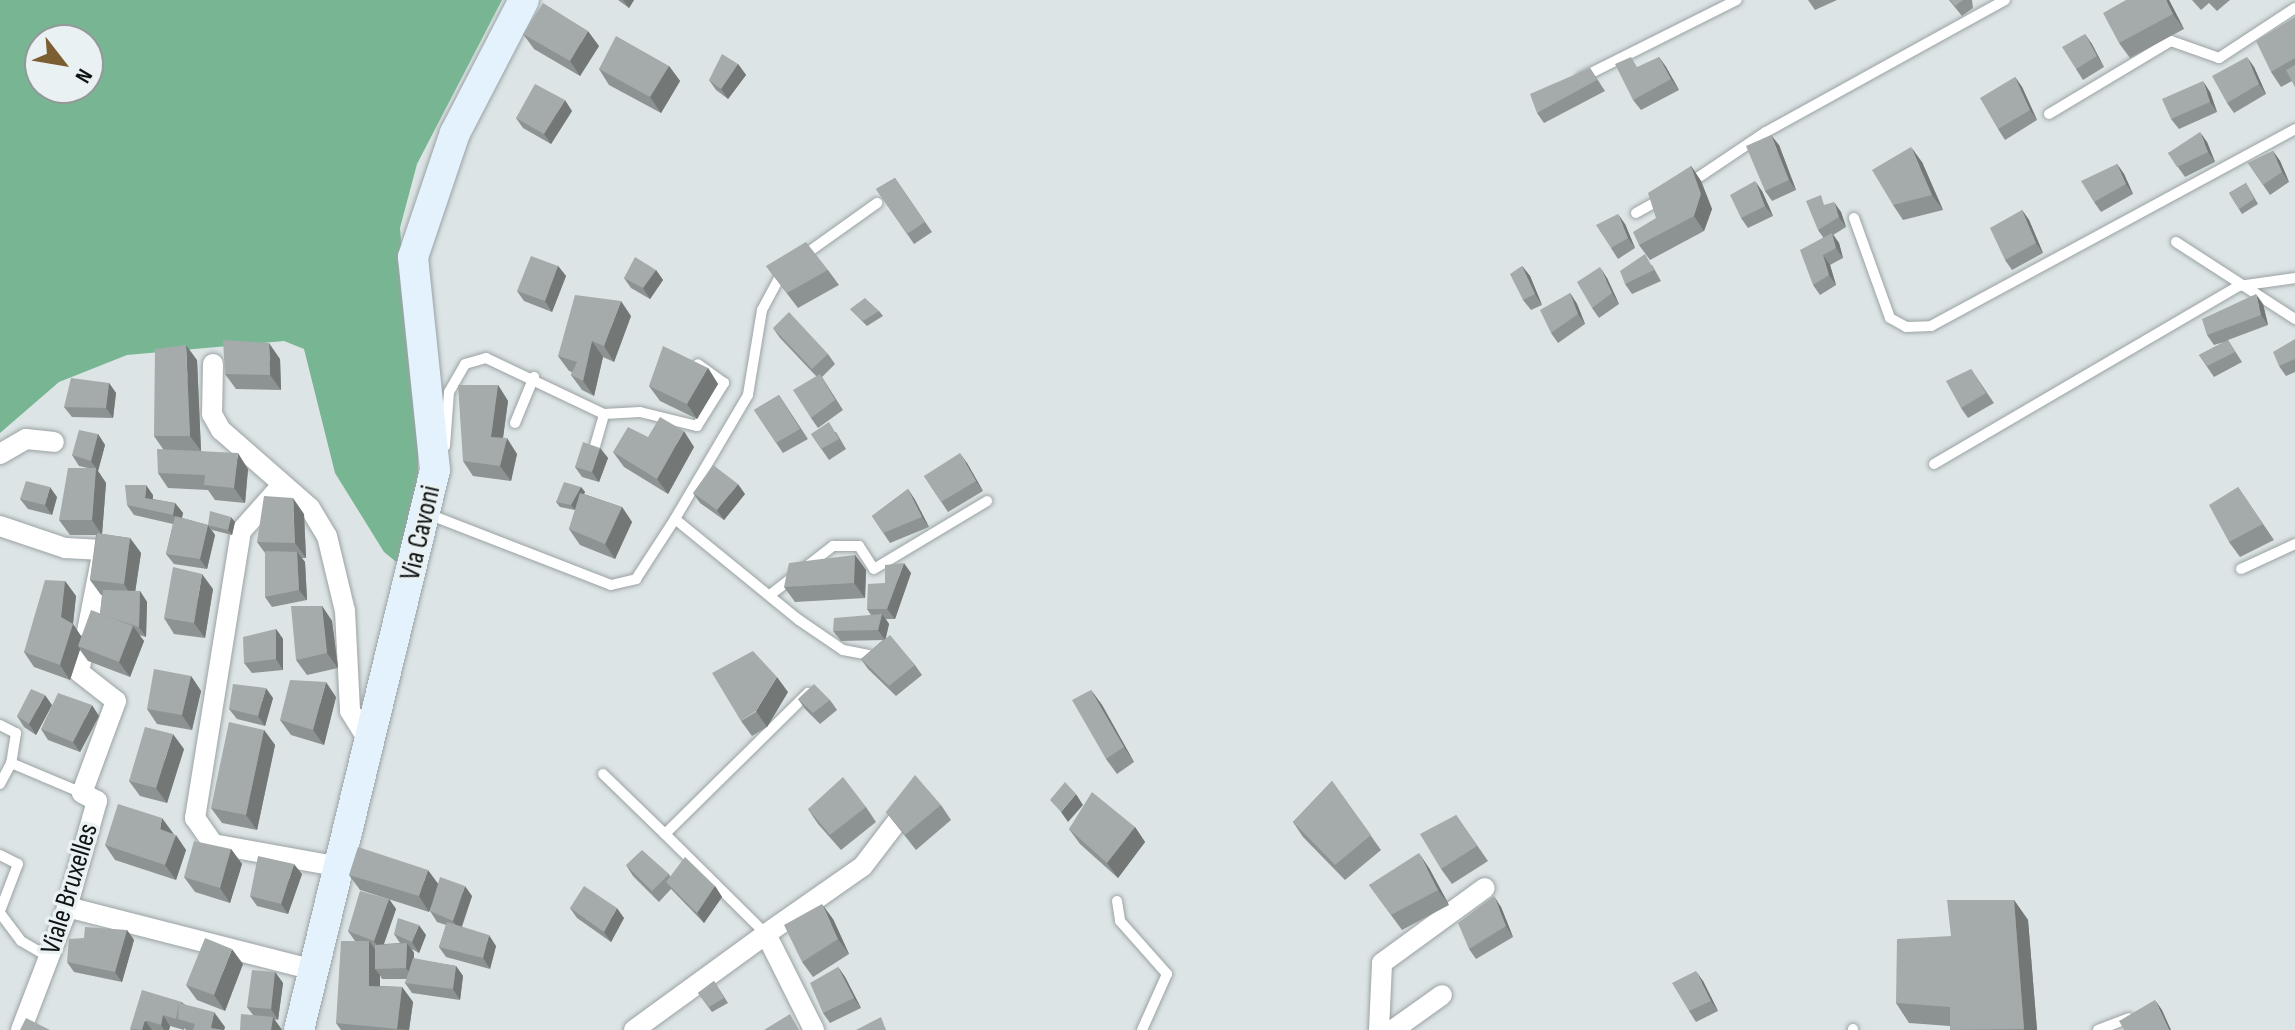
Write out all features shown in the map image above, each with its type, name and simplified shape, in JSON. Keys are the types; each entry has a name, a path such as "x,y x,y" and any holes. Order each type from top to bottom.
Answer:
{"street":[{"name":"Via Cavoni","path":"299,1030 310,969 366,737 428,508 435,470 413,257 455,133 524,0"},
{"path":"213,364 212,414 282,485 310,508 327,536 345,611 350,711 366,737"},
{"path":"0,454 26,439 54,442"},
{"path":"282,485 241,531 195,818 213,844 335,866"},
{"name":"Viale Bruxelles","path":"0,526 65,548 103,550 79,672 116,701 82,793 97,801 67,907 21,1030"},
{"path":"634,1030 863,866 902,815"},
{"path":"1379,1030 1382,963 1485,888"},
{"path":"67,907 310,969"},
{"path":"766,934 814,1030"},
{"path":"1393,1030 1442,995"}],"lane":[{"path":"1565,86 1737,0"},
{"path":"1636,213 2005,0"},
{"path":"2049,114 2171,41 2219,58 2295,8"},
{"path":"1854,218 1890,318 1906,327 1931,326 2295,129"},
{"path":"693,362 724,383 697,426 640,412 604,414 534,377 486,358 454,375 440,488 428,508 611,585 636,579 748,395 757,331 777,274 877,203"},
{"path":"2176,242 2239,286 2295,319"},
{"path":"1934,464 2239,286 2295,278"},
{"path":"515,423 534,377"},
{"path":"595,446 604,414"},
{"path":"770,595 833,546 859,546 874,569 987,501"},
{"path":"675,519 843,650 869,655"},
{"path":"2241,569 2295,544"},
{"path":"665,834 812,689"},
{"path":"0,725 16,733 11,763 0,784"},
{"path":"11,763 82,793"},
{"path":"603,774 766,934"},
{"path":"0,855 18,864 0,912 21,941 49,957"},
{"path":"1117,901 1120,921 1167,974 1142,1030"},
{"path":"2098,1030 2129,1018"}],"green space":[{"path":"0,0 502,0 417,164 400,228 418,451 418,504 405,569 384,552 335,473 304,349 284,341 127,355 59,382 0,433"}],"building":[{"path":"2126,0 2166,0 2173,14 2119,43 2103,13"},
{"path":"543,3 588,31 570,61 523,34"},
{"path":"2295,17 2295,58 2271,72 2256,41"},
{"path":"2085,34 2097,56 2076,69 2062,47"},
{"path":"616,36 669,66 650,97 599,69"},
{"path":"722,54 738,64 721,89 709,80"},
{"path":"1631,57 1637,67 1659,57 1671,79 1633,100 1615,64"},
{"path":"2247,57 2259,84 2227,103 2212,76"},
{"path":"2295,65 2295,87 2286,70"},
{"path":"1590,68 1597,80 1537,113 1530,94"},
{"path":"2015,77 2030,110 1998,129 1980,98"},
{"path":"2203,81 2210,102 2171,119 2162,99"},
{"path":"535,84 565,100 544,134 516,118"},
{"path":"2200,132 2208,152 2177,167 2168,153"},
{"path":"1771,135 1789,180 1765,191 1746,146"},
{"path":"1911,147 1932,195 1893,205 1872,170"},
{"path":"2273,151 2282,172 2263,185 2248,163"},
{"path":"2117,164 2126,184 2094,202 2081,181"},
{"path":"1691,166 1701,194 1694,216 1639,245 1633,232 1656,218 1648,193"},
{"path":"895,178 925,222 907,234 876,189"},
{"path":"1755,181 1765,206 1741,218 1730,195"},
{"path":"2246,183 2254,199 2239,209 2229,193"},
{"path":"1821,195 1824,205 1834,202 1839,217 1818,230 1806,201"},
{"path":"2022,210 2036,243 2005,260 1990,228"},
{"path":"1618,214 1628,238 1611,248 1596,225"},
{"path":"1832,233 1836,248 1823,255 1829,275 1813,285 1800,250"},
{"path":"806,242 828,270 787,293 766,266"},
{"path":"1645,254 1654,270 1625,284 1620,271"},
{"path":"531,256 558,266 545,301 517,291"},
{"path":"635,257 656,270 643,288 624,278"},
{"path":"1522,266 1535,294 1523,300 1510,274"},
{"path":"1600,267 1612,293 1592,308 1577,282"},
{"path":"1570,293 1578,314 1551,333 1540,310"},
{"path":"2256,294 2261,315 2207,335 2202,319"},
{"path":"575,295 621,301 604,346 592,341 583,381 571,375 577,362 558,356"},
{"path":"865,298 879,311 863,321 850,309"},
{"path":"789,312 828,354 812,369 773,328"},
{"path":"2295,339 2295,359 2279,366 2273,352"},
{"path":"223,340 269,343 270,375 225,374"},
{"path":"2228,340 2235,352 2207,366 2199,355"},
{"path":"186,345 190,436 154,436 155,349"},
{"path":"663,346 708,368 687,404 649,386"},
{"path":"1971,369 1986,393 1961,408 1946,381"},
{"path":"820,374 835,400 811,418 793,390"},
{"path":"71,378 109,383 106,408 64,407"},
{"path":"458,385 498,385 491,437 507,438 500,466 463,461"},
{"path":"779,395 800,429 776,443 754,410"},
{"path":"660,417 684,431 657,479 613,452 628,427 648,437"},
{"path":"829,422 839,439 821,449 811,434"},
{"path":"79,430 98,434 91,461 72,455"},
{"path":"583,442 600,448 592,472 575,467"},
{"path":"157,449 238,453 234,488 204,485 205,475 158,473"},
{"path":"960,453 976,481 941,502 924,476"},
{"path":"713,465 738,484 717,510 693,493"},
{"path":"68,468 96,468 92,520 59,520"},
{"path":"26,481 50,487 45,505 20,499"},
{"path":"564,482 581,487 571,505 556,502"},
{"path":"125,485 146,485 145,498 175,503 173,515 127,505"},
{"path":"2238,487 2263,524 2229,542 2209,505"},
{"path":"908,489 922,517 883,533 872,516"},
{"path":"580,493 622,507 605,544 569,529"},
{"path":"264,496 293,498 295,543 257,542"},
{"path":"210,511 231,517 228,530 208,525"},
{"path":"175,516 208,525 200,559 166,554"},
{"path":"97,533 130,538 124,584 90,580"},
{"path":"265,551 297,552 299,590 265,597"},
{"path":"855,555 854,583 784,587 789,563"},
{"path":"904,563 887,609 867,609 868,584 885,583 885,565"},
{"path":"173,567 202,574 194,623 164,618"},
{"path":"45,580 65,581 61,617 73,624 60,665 24,652"},
{"path":"103,590 140,591 139,627 100,614"},
{"path":"291,606 322,606 327,653 296,660"},
{"path":"91,610 133,626 119,662 78,646"},
{"path":"882,614 878,630 833,631 834,618"},
{"path":"276,629 276,659 244,663 243,637"},
{"path":"890,635 915,665 889,686 861,659"},
{"path":"753,651 777,677 756,711 741,721 712,673"},
{"path":"154,669 191,676 182,715 147,709"},
{"path":"290,680 326,682 313,730 280,720"},
{"path":"233,684 266,688 258,716 229,709"},
{"path":"814,684 830,700 813,713 798,699"},
{"path":"31,689 45,695 29,724 17,716"},
{"path":"1091,690 1124,747 1106,759 1072,700"},
{"path":"58,693 92,705 73,742 41,729"},
{"path":"229,722 264,730 246,815 211,808"},
{"path":"145,727 173,734 156,788 129,781"},
{"path":"915,775 941,805 905,835 886,812"},
{"path":"843,777 866,807 830,835 808,809"},
{"path":"1332,781 1371,835 1335,865 1293,822"},
{"path":"1065,782 1076,794 1061,812 1050,800"},
{"path":"1092,792 1135,827 1107,863 1069,829"},
{"path":"118,804 162,818 160,829 176,835 165,865 105,845"},
{"path":"1456,815 1477,846 1441,869 1420,834"},
{"path":"194,841 231,849 220,888 184,877"},
{"path":"358,847 428,870 419,896 349,875"},
{"path":"642,850 669,874 652,891 626,865"},
{"path":"1419,853 1438,890 1391,915 1369,885"},
{"path":"258,856 294,864 281,904 250,896"},
{"path":"685,857 715,886 697,913 666,882"},
{"path":"440,877 465,886 453,921 430,911"},
{"path":"584,886 617,908 604,932 570,908"},
{"path":"360,891 389,899 374,941 348,931"},
{"path":"1494,896 1506,926 1469,949 1458,923"},
{"path":"1947,900 2014,900 2024,1029 1950,1030 1950,1007 1896,1003 1897,939 1951,936"},
{"path":"822,904 838,939 802,962 784,925"},
{"path":"398,918 419,925 412,942 394,934"},
{"path":"447,922 489,935 483,958 439,947"},
{"path":"85,927 127,930 115,972 67,962 69,939 84,938"},
{"path":"205,938 232,949 214,995 186,985"},
{"path":"341,941 369,941 369,986 402,987 397,1029 336,1023"},
{"path":"407,943 406,968 375,969 375,945"},
{"path":"413,958 456,966 453,989 405,983"},
{"path":"838,967 854,998 823,1013 810,983"},
{"path":"252,970 275,972 271,1009 247,1007"},
{"path":"1696,971 1711,1001 1689,1011 1672,983"},
{"path":"714,981 724,998 709,1007 698,993"},
{"path":"142,990 182,1002 179,1003 176,1019 163,1015 161,1025 145,1020 142,1030 130,1029"},
{"path":"2155,1000 2169,1030 2124,1030 2119,1021"},
{"path":"179,1003 214,1012 211,1028 222,1030 193,1030 195,1024 178,1019"},
{"path":"241,1014 273,1017 271,1030 240,1030"},
{"path":"790,1014 799,1030 764,1030"},
{"path":"881,1017 886,1030 856,1030"},
{"path":"26,1018 50,1030 20,1030"}]}
